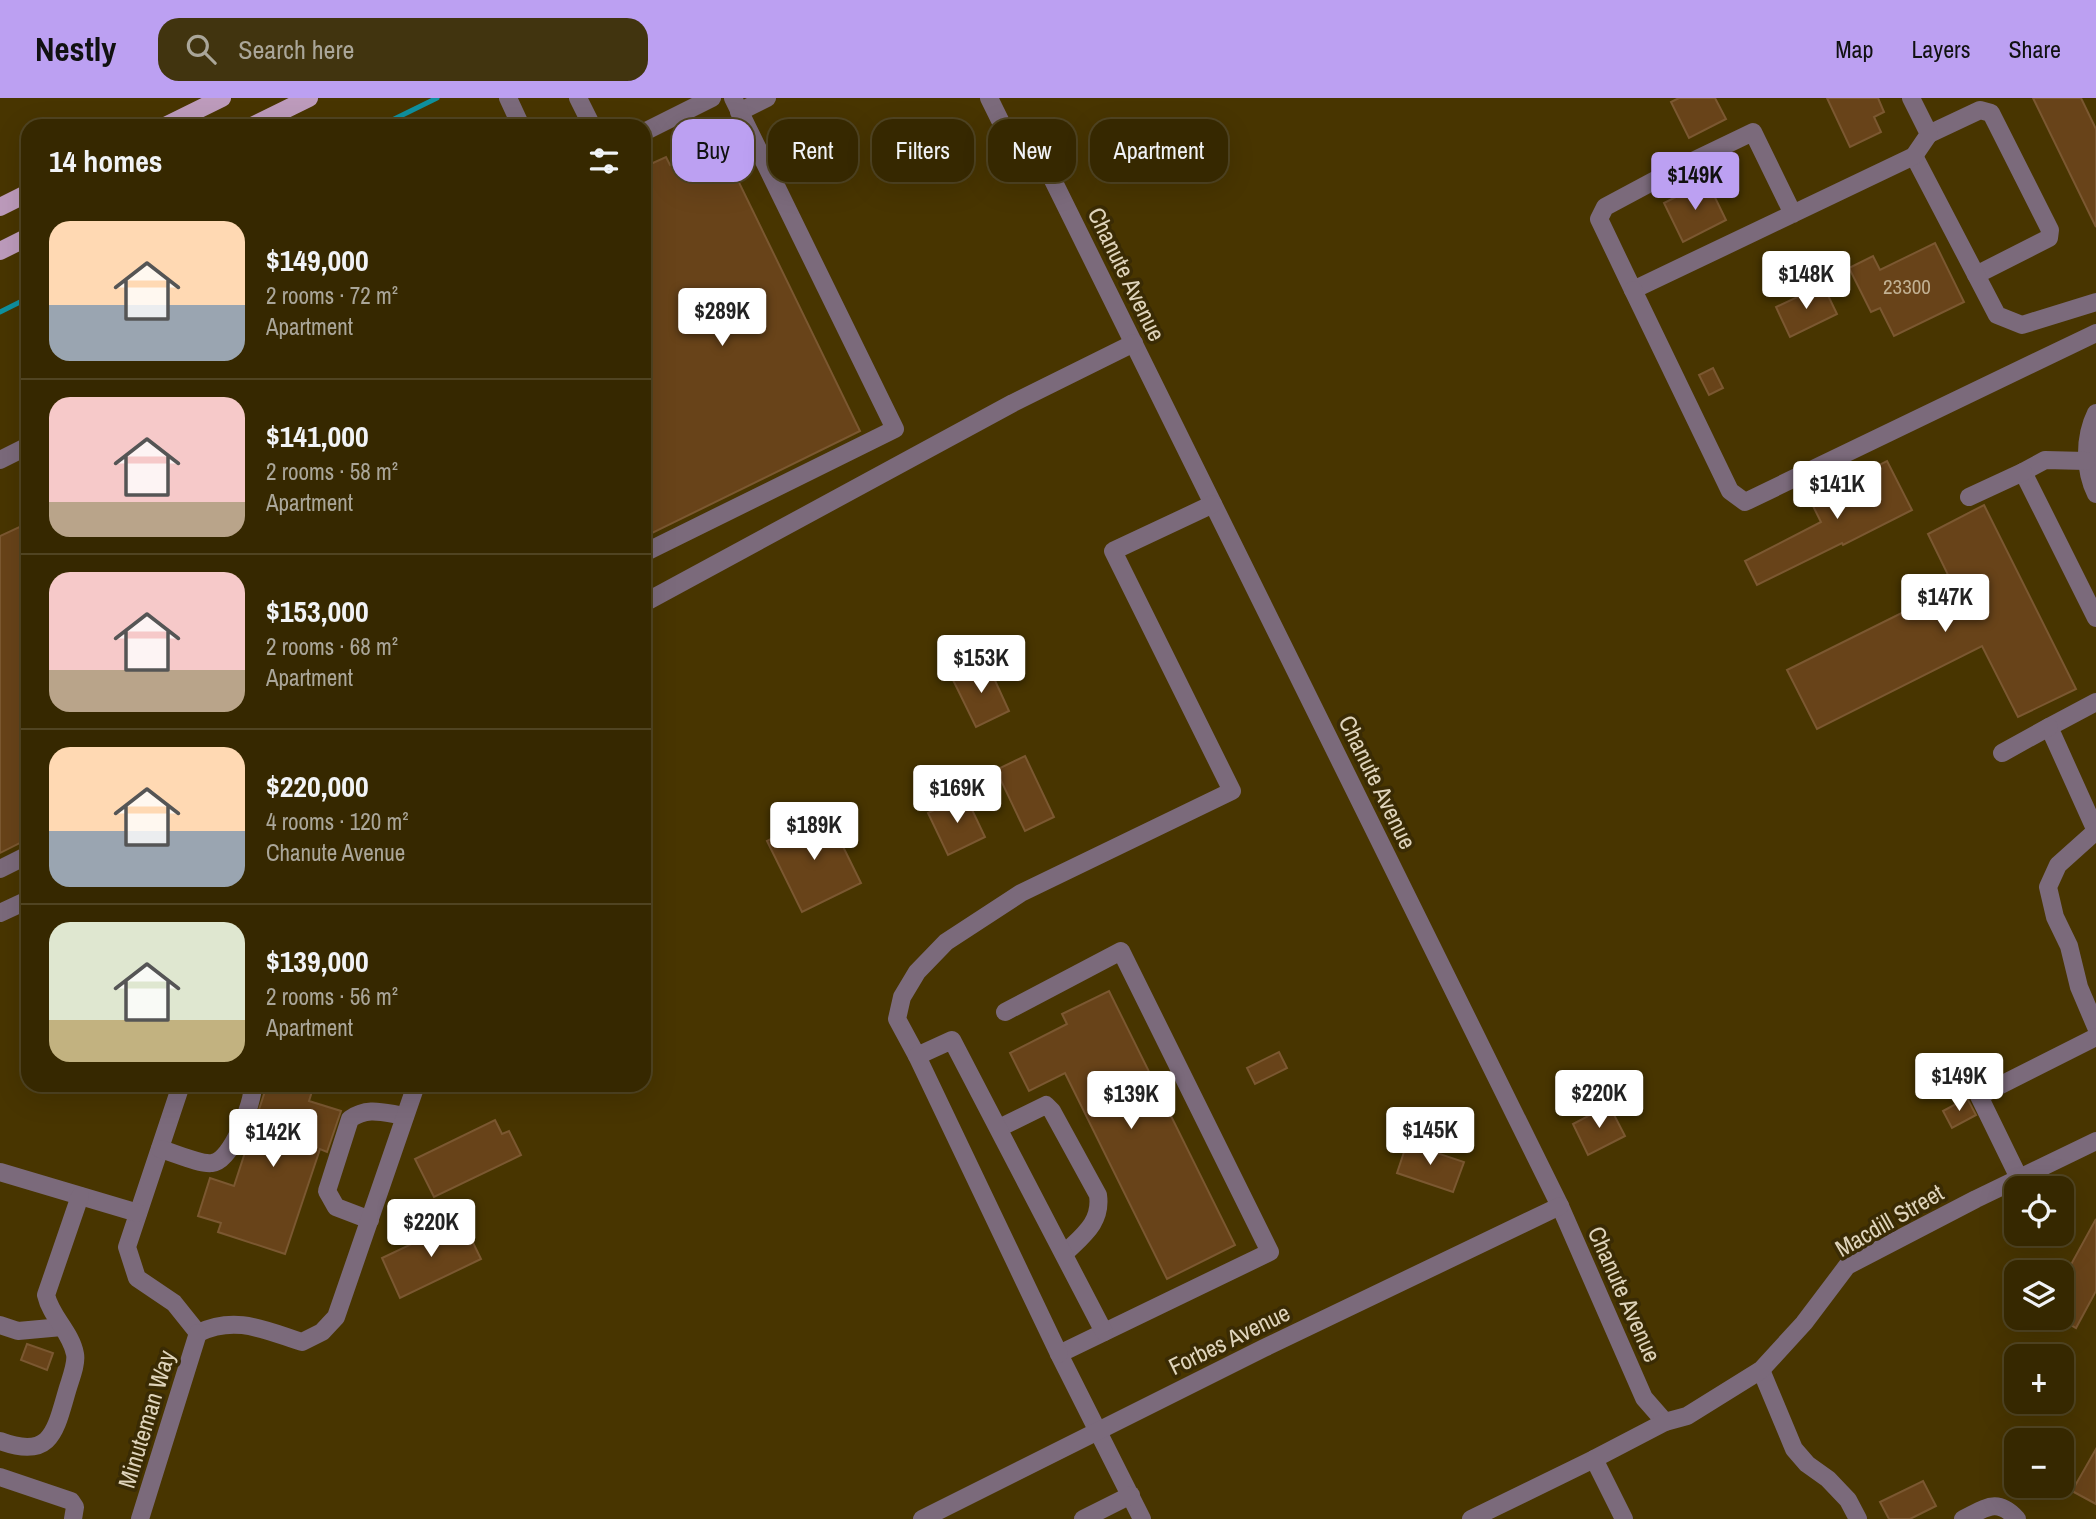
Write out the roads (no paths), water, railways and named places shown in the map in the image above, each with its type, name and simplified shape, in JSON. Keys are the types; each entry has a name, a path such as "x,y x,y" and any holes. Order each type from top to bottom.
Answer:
{"main road":[{"path":"179,119 222,98"},
{"path":"266,119 309,98"},
{"path":"0,206 21,196"},
{"path":"0,251 21,240"}],"street":[{"path":"508,98 518,119"},
{"path":"578,98 588,119"},
{"path":"651,128 712,98"},
{"path":"651,549 895,429 736,105 767,98"},
{"path":"989,98 999,119"},
{"path":"1912,98 1929,134"},
{"path":"1633,290 1914,156 1929,134 1980,110 1990,113 2050,230 2049,239 1976,275"},
{"path":"1793,214 1753,132 1605,207 1599,219 1730,491 1745,502 2096,333"},
{"path":"1914,156 1997,315 2022,325 2096,302"},
{"name":"Chanute Avenue","path":"1054,182 1560,1206 1644,1398 1665,1422"},
{"path":"651,599 1013,403 1134,343"},
{"path":"2094,416 2086,461 2096,494"},
{"path":"0,460 21,450"},
{"path":"1969,497 2045,460 2086,461"},
{"path":"2023,472 2096,618"},
{"path":"1142,1519 897,1019 902,997 917,972 946,942 1021,892 1232,791 1113,551 1213,504"},
{"path":"2002,753 2096,702"},
{"path":"2049,727 2096,831 2058,865 2048,887 2055,917 2069,946 2079,987 2096,1027"},
{"path":"0,869 21,858"},
{"path":"0,913 21,903"},
{"path":"1005,1012 1121,951 1270,1252 1059,1354"},
{"path":"2019,1176 1979,1096 2096,1037"},
{"path":"917,1056 952,1040 1104,1332"},
{"path":"179,1092 127,1247 137,1278 174,1303 198,1333 214,1325 239,1323 302,1342 322,1332 336,1317 414,1092"},
{"path":"160,1149 211,1164 222,1160 235,1141 251,1092"},
{"path":"999,1128 1046,1105 1052,1111 1098,1195 1100,1210 1091,1226 1064,1254"},
{"path":"370,1220 335,1207 327,1191 350,1119 360,1112 369,1111 405,1116"},
{"name":"Macdill Street","path":"2024,1176 2096,1141"},
{"path":"0,1172 138,1213"},
{"name":"Macdill Street","path":"1471,1519 1665,1422 1687,1416 1761,1370 1804,1323 1846,1266 2004,1186"},
{"path":"0,1441 17,1447 42,1445 55,1432 76,1356 49,1308 46,1295 80,1196"},
{"name":"Forbes Avenue","path":"922,1519 1560,1206"},
{"path":"0,1325 18,1331 62,1327"},
{"name":"Minuteman Way","path":"140,1519 198,1333"},
{"path":"1761,1370 1794,1449 1807,1464 1828,1479 1849,1500 1858,1519"},
{"path":"1594,1459 1624,1519"},
{"path":"0,1477 71,1501 75,1507 73,1519"},
{"path":"1083,1519 1131,1495"},
{"path":"1963,1519 1992,1505 2007,1508 2017,1519"}],"waterway":[{"path":"394,119 437,98"},
{"path":"0,312 21,302"}]}
